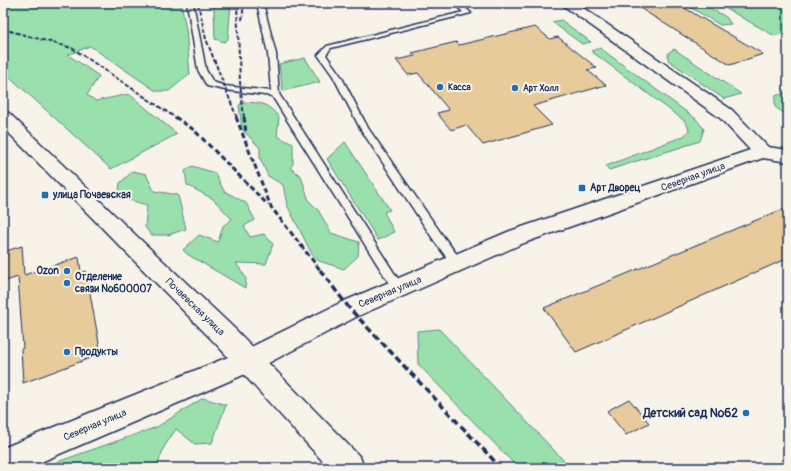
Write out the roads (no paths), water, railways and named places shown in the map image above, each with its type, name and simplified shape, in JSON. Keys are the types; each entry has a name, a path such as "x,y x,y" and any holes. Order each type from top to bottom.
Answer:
{"main road":[{"name":"Почаевская улица","path":"3,117 226,337 349,468"},
{"name":"Северная улица","path":"3,463 248,361"}],"street":[{"path":"567,3 726,114 762,152"},
{"name":"Северная улица","path":"248,361 350,309 517,237 762,152 788,156"}],"lane":[{"path":"190,3 202,70 210,84 225,88 276,94"},
{"path":"260,3 272,54 276,94 398,288"},
{"path":"456,3 468,13 329,47 322,55 337,76 364,128 439,239 457,263"}],"railway":[{"path":"198,3 206,39 237,118"},
{"path":"237,3 240,82 244,118"},
{"path":"242,20 244,3"},
{"path":"3,29 72,48 176,118"},
{"path":"175,117 194,130 268,205"},
{"path":"236,117 271,207 321,271"},
{"path":"244,117 246,133"},
{"path":"320,270 350,309 501,468"}],"place":[{"name":"Касса","path":"440,87"},
{"name":"Арт Холл","path":"515,88"},
{"name":"Арт Дворец","path":"582,188"},
{"name":"улица Почаевская","path":"45,195"},
{"name":"Ozon","path":"67,271"},
{"name":"Отделение связи №600007","path":"67,283"},
{"name":"Продукты","path":"67,352"},
{"name":"Детский сад №62","path":"746,413"}]}
